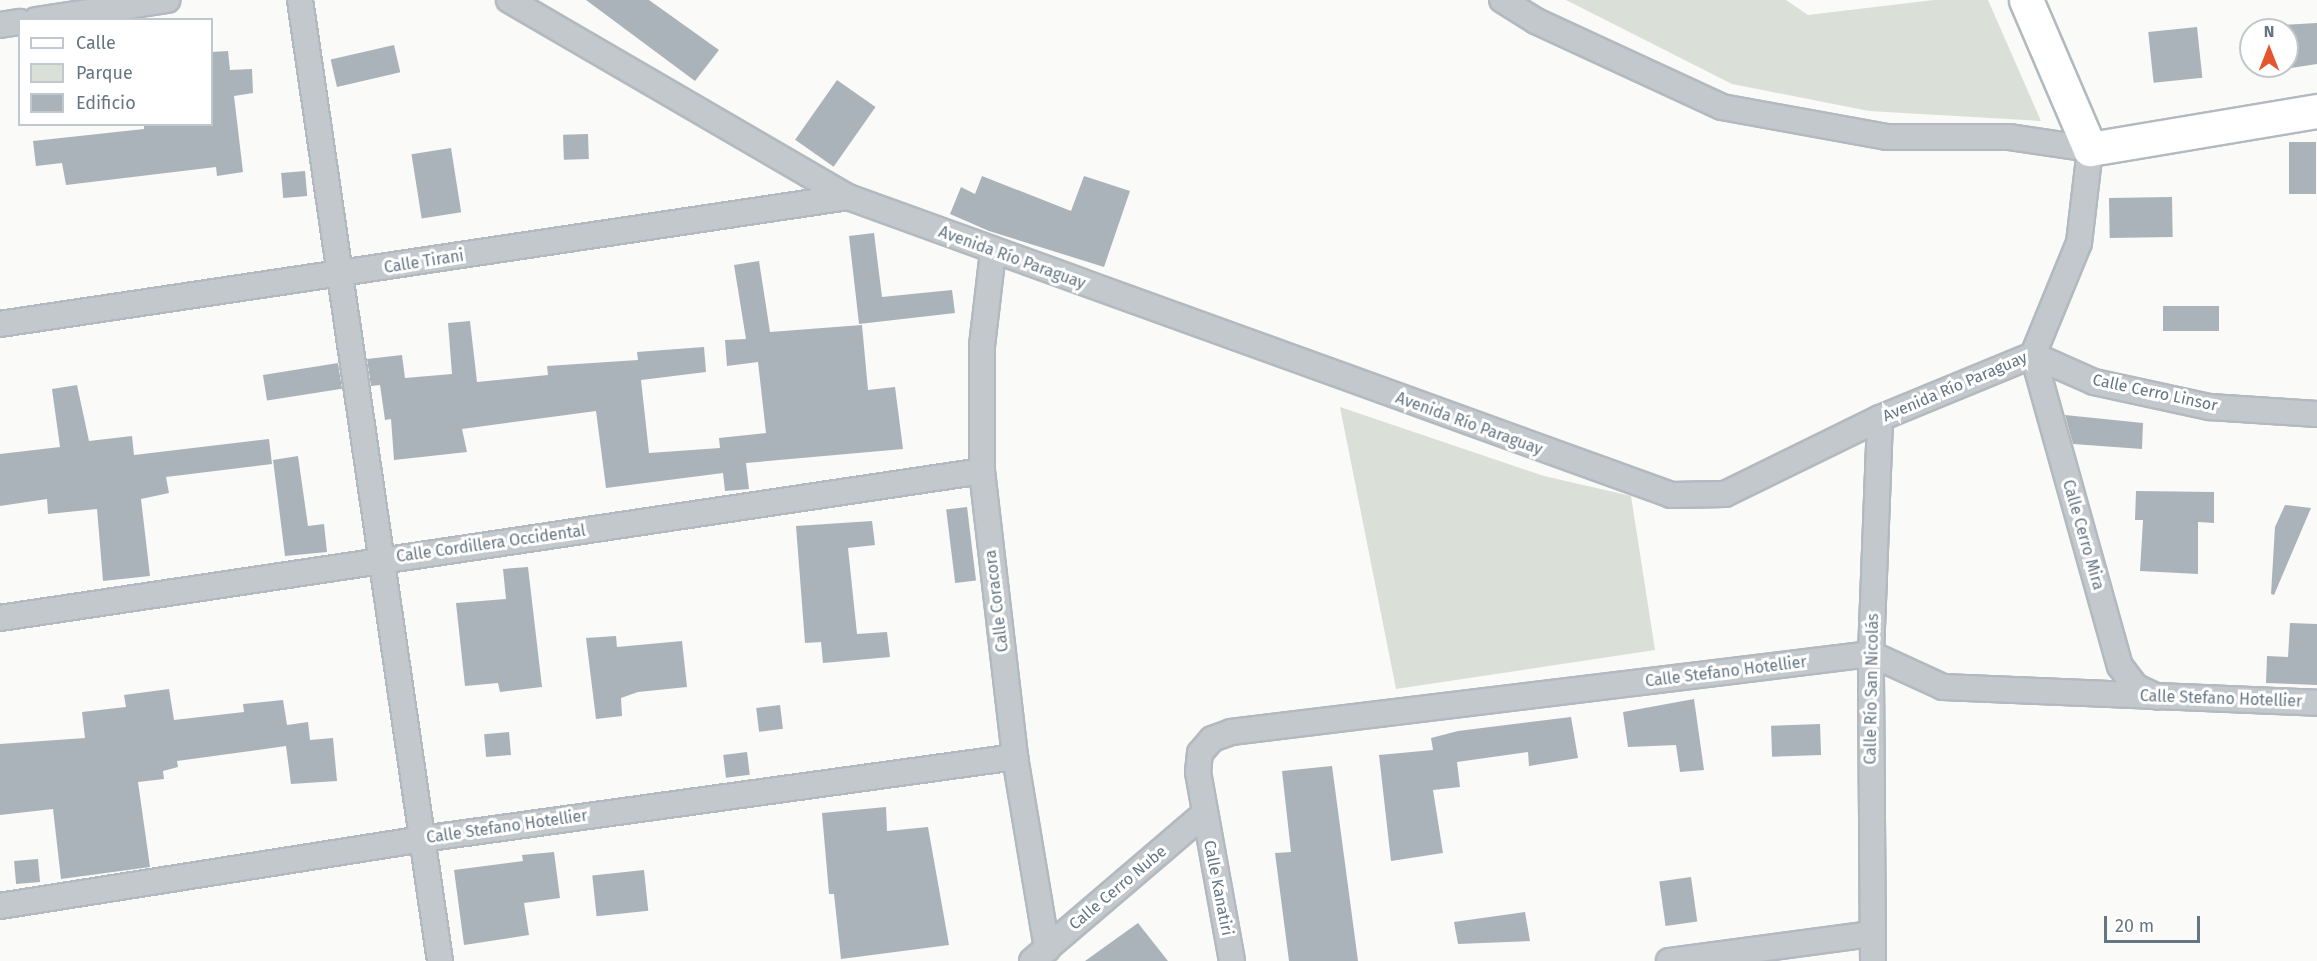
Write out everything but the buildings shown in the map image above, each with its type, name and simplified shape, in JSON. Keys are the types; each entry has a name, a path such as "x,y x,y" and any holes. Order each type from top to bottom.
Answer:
{"street":[{"path":"49,18 167,0"},
{"path":"300,0 440,961"},
{"name":"Avenida Río Paraguay","path":"509,0 848,197 993,252 1671,495 1725,494 1880,418 2033,355 2079,243 2090,148"},
{"path":"1502,0 1536,21 1722,107 1887,137 2010,137 2090,148 2317,111"},
{"path":"2026,0 2090,148"},
{"path":"0,25 18,22"},
{"name":"Calle Tirani","path":"0,324 340,275 848,197"},
{"name":"Calle Coracora","path":"993,252 982,345 982,471 1039,955"},
{"name":"Calle Cerro Linsor","path":"2033,355 2094,382 2210,407 2317,414"},
{"name":"Calle Cerro Mira","path":"2033,355 2120,666 2136,687 2157,698"},
{"name":"Calle Río San Nicolás","path":"1873,961 1871,934 1871,654 1880,418"},
{"name":"Calle Cordillera Occidental","path":"0,618 982,471"},
{"name":"Calle Stefano Hotellier","path":"1203,815 1200,753 1212,739 1231,732 1871,654 1943,687 2157,698 2317,703"},
{"name":"Calle Stefano Hotellier","path":"0,906 422,838 1015,757"},
{"name":"Calle Cerro Nube","path":"1039,955 1203,815"},
{"name":"Calle Kanatiri","path":"1203,815 1232,961"},
{"path":"1669,961 1871,934"}],"green space":[{"path":"1566,0 1786,0 1808,15 1934,0 1988,0 2041,121 1869,111 1732,84"},
{"path":"1340,407 1544,476 1631,496 1655,650 1396,689"}]}
